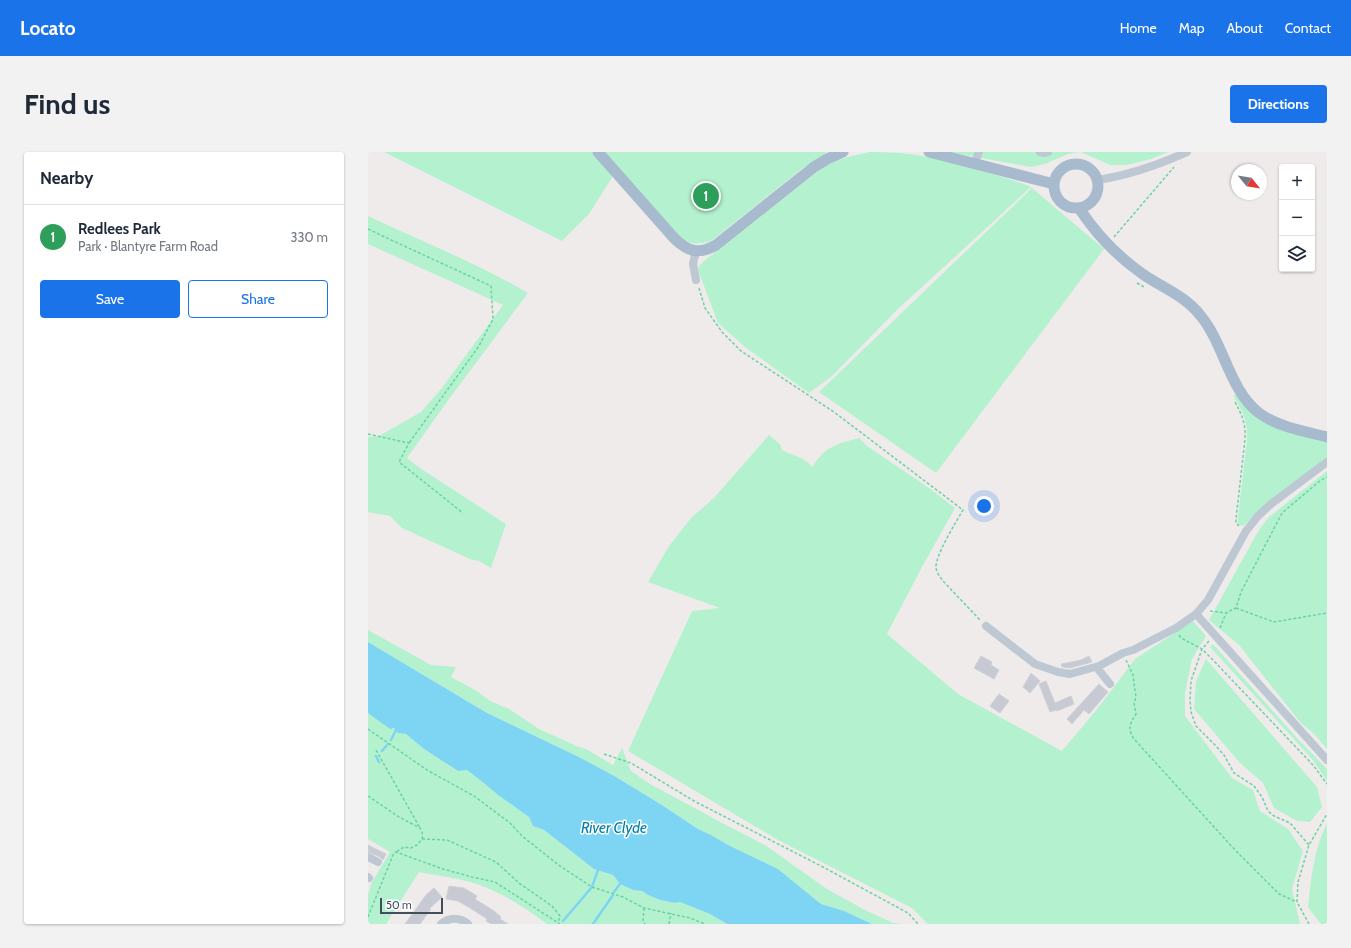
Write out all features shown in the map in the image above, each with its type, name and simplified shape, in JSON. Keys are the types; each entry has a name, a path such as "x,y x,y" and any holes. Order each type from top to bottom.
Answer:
{"main road":[{"path":"598,152 674,238 683,245 696,251 709,249 716,245 814,167 843,152"},
{"path":"929,152 1054,184"},
{"path":"1075,164 1082,164 1089,168 1098,180 1098,188 1092,202 1079,208 1071,208 1059,201 1055,195 1054,184 1057,174 1062,169 1068,165 1075,164"},
{"path":"1079,208 1091,226 1108,245 1151,280 1183,298 1197,311 1211,331 1238,386 1255,409 1282,425 1327,437"}],"street":[{"path":"975,163 979,152"},
{"path":"1040,152 1048,152"},
{"path":"1098,180 1124,175 1159,165 1187,152"},
{"path":"696,251 693,264 696,280"},
{"path":"986,626 1035,664 1058,672 1070,674 1099,666 1123,652 1133,650 1176,628 1198,612 1211,593 1246,531 1258,516 1271,504 1327,462"},
{"path":"1198,612 1215,635 1327,760"},
{"path":"1098,668 1110,684"},
{"path":"368,857 378,862"},
{"path":"441,924 444,921 455,918 468,924"}],"path":[{"path":"1108,245 1177,164"},
{"path":"368,228 491,286 493,320 479,346 409,443 399,462 463,513"},
{"path":"696,280 705,308 722,332 741,351 834,412 963,510 937,558 936,568 938,575 986,626"},
{"path":"1134,281 1148,290"},
{"path":"1232,398 1242,416 1246,428 1246,439 1236,519 1238,525 1246,531"},
{"path":"368,434 409,443"},
{"path":"1198,612 1226,613 1236,608 1241,592 1282,513 1321,480 1327,477"},
{"path":"1236,608 1274,622 1327,613"},
{"path":"1226,613 1219,630 1202,649 1191,680 1191,712 1196,726 1224,755 1234,773 1254,786 1262,797 1268,811 1274,816 1290,823 1308,845"},
{"path":"1176,628 1181,638 1202,649 1313,765 1327,784"},
{"path":"1123,652 1133,675 1136,697 1134,703 1136,714 1130,724 1130,733 1134,739 1235,850 1279,894 1297,902"},
{"path":"368,729 427,770 474,796 510,823 522,836 560,866 592,886 623,897 644,908 671,913 705,924"},
{"path":"368,918 394,855 404,847 410,848 418,845 423,835 376,750"},
{"path":"604,754 631,763 694,801 823,867 908,913 918,924"},
{"path":"368,796 399,817 420,828"},
{"path":"1309,924 1297,902 1298,882 1308,845 1327,814"},
{"path":"396,852 472,878 495,882 559,924 560,916 552,906 519,883 496,862 446,840 422,839"},
{"path":"644,908 643,920 645,924"},
{"path":"669,924 671,913"}],"green space":[{"path":"384,152 593,152 613,176 589,214 562,241"},
{"path":"604,152 827,152 803,168 711,241 694,243 686,241 677,235"},
{"path":"870,152 906,154 940,159 1031,187 897,310 832,376 809,393 745,347 718,323 698,270 699,266 827,164"},
{"path":"948,152 1081,152 1068,154 1045,164 1031,167"},
{"path":"1081,152 1168,152 1151,159 1127,165 1110,165"},
{"path":"1032,188 1104,249 936,473 819,392"},
{"path":"368,216 469,262 528,293 407,458 506,524 491,568 479,561 470,559 402,528 390,516 368,512 368,437 379,436 421,412 441,389 503,305 368,244"},
{"path":"1238,394 1244,403 1327,442 1327,458 1269,501 1243,526 1238,524 1238,517 1247,432 1244,416 1233,395"},
{"path":"769,435 780,444 782,450 801,458 812,467 822,455 832,447 859,438 867,446 929,488 955,508 887,634 958,694 1062,751 1098,708 1135,659 1193,621 1206,636 1192,659 1185,693 1185,716 1232,778 1253,790 1260,811 1288,829 1303,851 1292,889 1300,924 928,924 912,908 778,840 628,751 692,611 720,608 648,582 669,546 691,518 714,498"},
{"path":"1327,471 1327,749 1315,735 1300,722 1239,645 1209,620 1260,528 1269,517"},
{"path":"368,630 431,665 456,667 451,677 477,691 490,701 509,709 539,729 586,749 613,765 622,748 631,771 650,784 765,845 827,889 865,910 893,923 906,924 872,924 844,911 821,904 778,869 698,829 616,777 581,758 487,713 368,642"},
{"path":"1213,644 1297,738 1327,769 1327,781 1312,759 1210,647"},
{"path":"1206,659 1317,787 1322,807 1310,822 1297,821 1274,808 1263,783 1240,763 1194,709 1196,681"},
{"path":"368,713 394,728 398,733 406,734 424,749 458,771 467,770 529,817 533,826 544,830 594,869 613,875 620,884 633,890 642,891 660,900 675,903 680,902 710,914 727,924 547,924 514,901 477,884 419,872 386,924 368,924 368,894 372,882 390,852 368,839"},
{"path":"1327,823 1327,924 1321,924 1308,907 1316,853"}],"water":[{"name":"River Clyde","path":"368,642 487,713 581,758 616,777 698,829 778,869 821,904 844,911 872,924 727,924 710,914 680,902 675,903 660,900 642,891 633,890 620,884 613,875 594,869 544,830 533,826 529,817 467,770 458,771 424,749 406,734 398,733 394,728 390,729 368,713"}],"building":[{"path":"981,656 992,662 991,665 999,670 994,679 974,668"},
{"path":"1089,656 1092,662 1070,668 1062,667 1061,664 1081,660"},
{"path":"1031,673 1040,681 1030,693 1023,687"},
{"path":"1046,681 1055,703 1071,696 1074,704 1057,711 1050,712 1039,684"},
{"path":"1099,684 1108,692 1089,714 1084,710 1072,724 1067,719"},
{"path":"999,694 1009,701 1000,713 990,706"},
{"path":"368,845 386,854 383,860 380,857 368,852"},
{"path":"449,886 464,888 477,896 475,899 494,911 501,917 500,919 508,924 491,924 486,921 487,919 458,901 446,899"},
{"path":"434,888 442,897 429,909 431,909 420,924 405,924 426,895"}],"waterway":[{"path":"391,740 397,728"},
{"path":"382,751 388,744"},
{"path":"376,756 379,762"},
{"path":"563,921 592,887 599,867"},
{"path":"614,892 622,881"},
{"path":"593,924 613,895"}],"place":[{"name":"Redlees Park","path":"706,196"}]}
